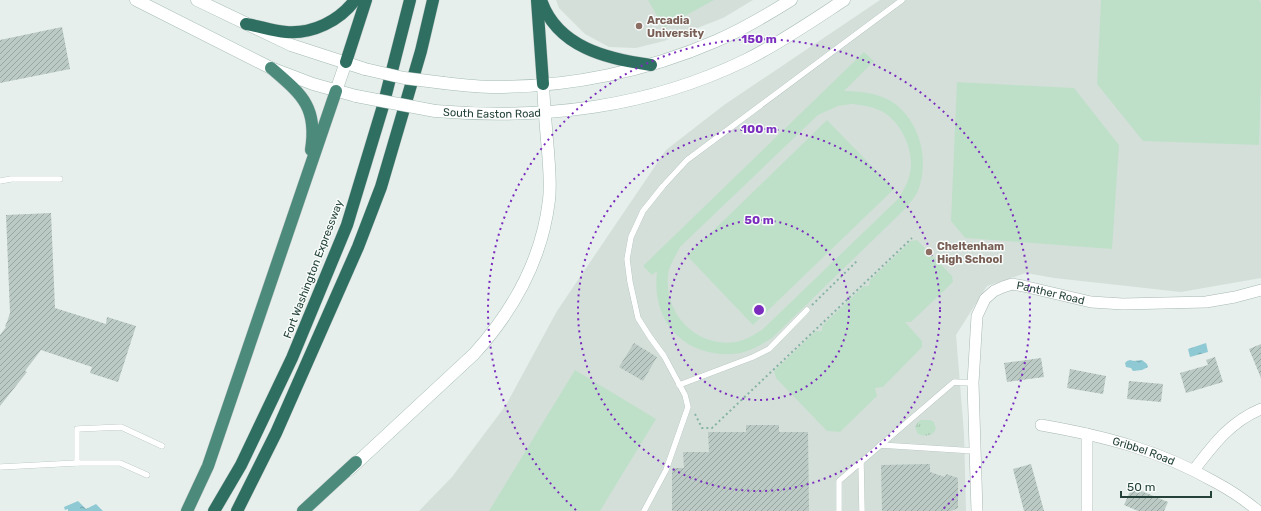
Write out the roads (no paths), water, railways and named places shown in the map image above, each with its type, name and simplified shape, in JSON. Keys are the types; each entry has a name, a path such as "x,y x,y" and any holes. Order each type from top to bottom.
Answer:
{"highway":[{"path":"246,24 285,32 298,32 311,29 335,19 346,11 355,0"},
{"path":"346,62 366,0"},
{"name":"Fort Washington Expressway","path":"214,511 241,465 292,358 346,225 383,106 410,0"},
{"path":"237,511 276,433 360,241 381,187 421,51 433,0"},
{"path":"536,0 543,84"},
{"path":"541,0 549,18 561,32 589,51 628,62 651,65"},
{"path":"271,68 298,92 309,110 313,124 312,141 305,182"},
{"path":"187,511 208,466 336,91"},
{"path":"303,511 356,462"}],"main road":[{"name":"South Easton Road","path":"136,0 271,68 313,84 356,96 435,111 475,114 545,113 601,106 640,99 676,89 747,60 780,41 844,0"},
{"path":"197,0 291,45 365,69 404,78 495,87 543,84 593,78 651,65 718,41 761,18 790,0"},
{"path":"336,91 346,62"},
{"path":"312,511 356,462 474,354 492,334 525,283 545,224 549,199 550,177 543,84"}],"street":[{"name":"Panther Road","path":"977,511 973,383 977,316 985,299 994,291 1003,286 1012,284 1091,302 1123,304 1206,302 1235,297 1261,290"},
{"path":"1194,470 1226,431 1244,417 1261,409"},
{"name":"Gribbel Road","path":"1041,425 1123,443 1173,460 1227,489 1258,511"},
{"path":"1087,434 1087,511"}],"lane":[{"path":"644,511 666,470 688,407 686,398 664,356 638,318 630,282 627,259 631,237 643,211 687,160 902,0"},
{"path":"0,181 11,179 60,179"},
{"path":"679,385 753,357 769,349 808,310"},
{"path":"839,511 839,481 954,382 973,383"},
{"path":"77,463 77,429 121,427 162,446"},
{"path":"880,445 975,451"},
{"path":"861,462 862,511"},
{"path":"0,468 77,463 120,463 147,475"}],"water":[{"path":"1206,343 1208,352 1190,357 1188,349"},
{"path":"1130,360 1142,360 1148,367 1142,370 1133,371 1131,368 1126,367 1125,363"},
{"path":"78,501 86,509 96,504 103,511 65,510 64,507"}],"place":[{"name":"Arcadia University","path":"639,26"},
{"name":"Cheltenham High School","path":"929,252"}]}
